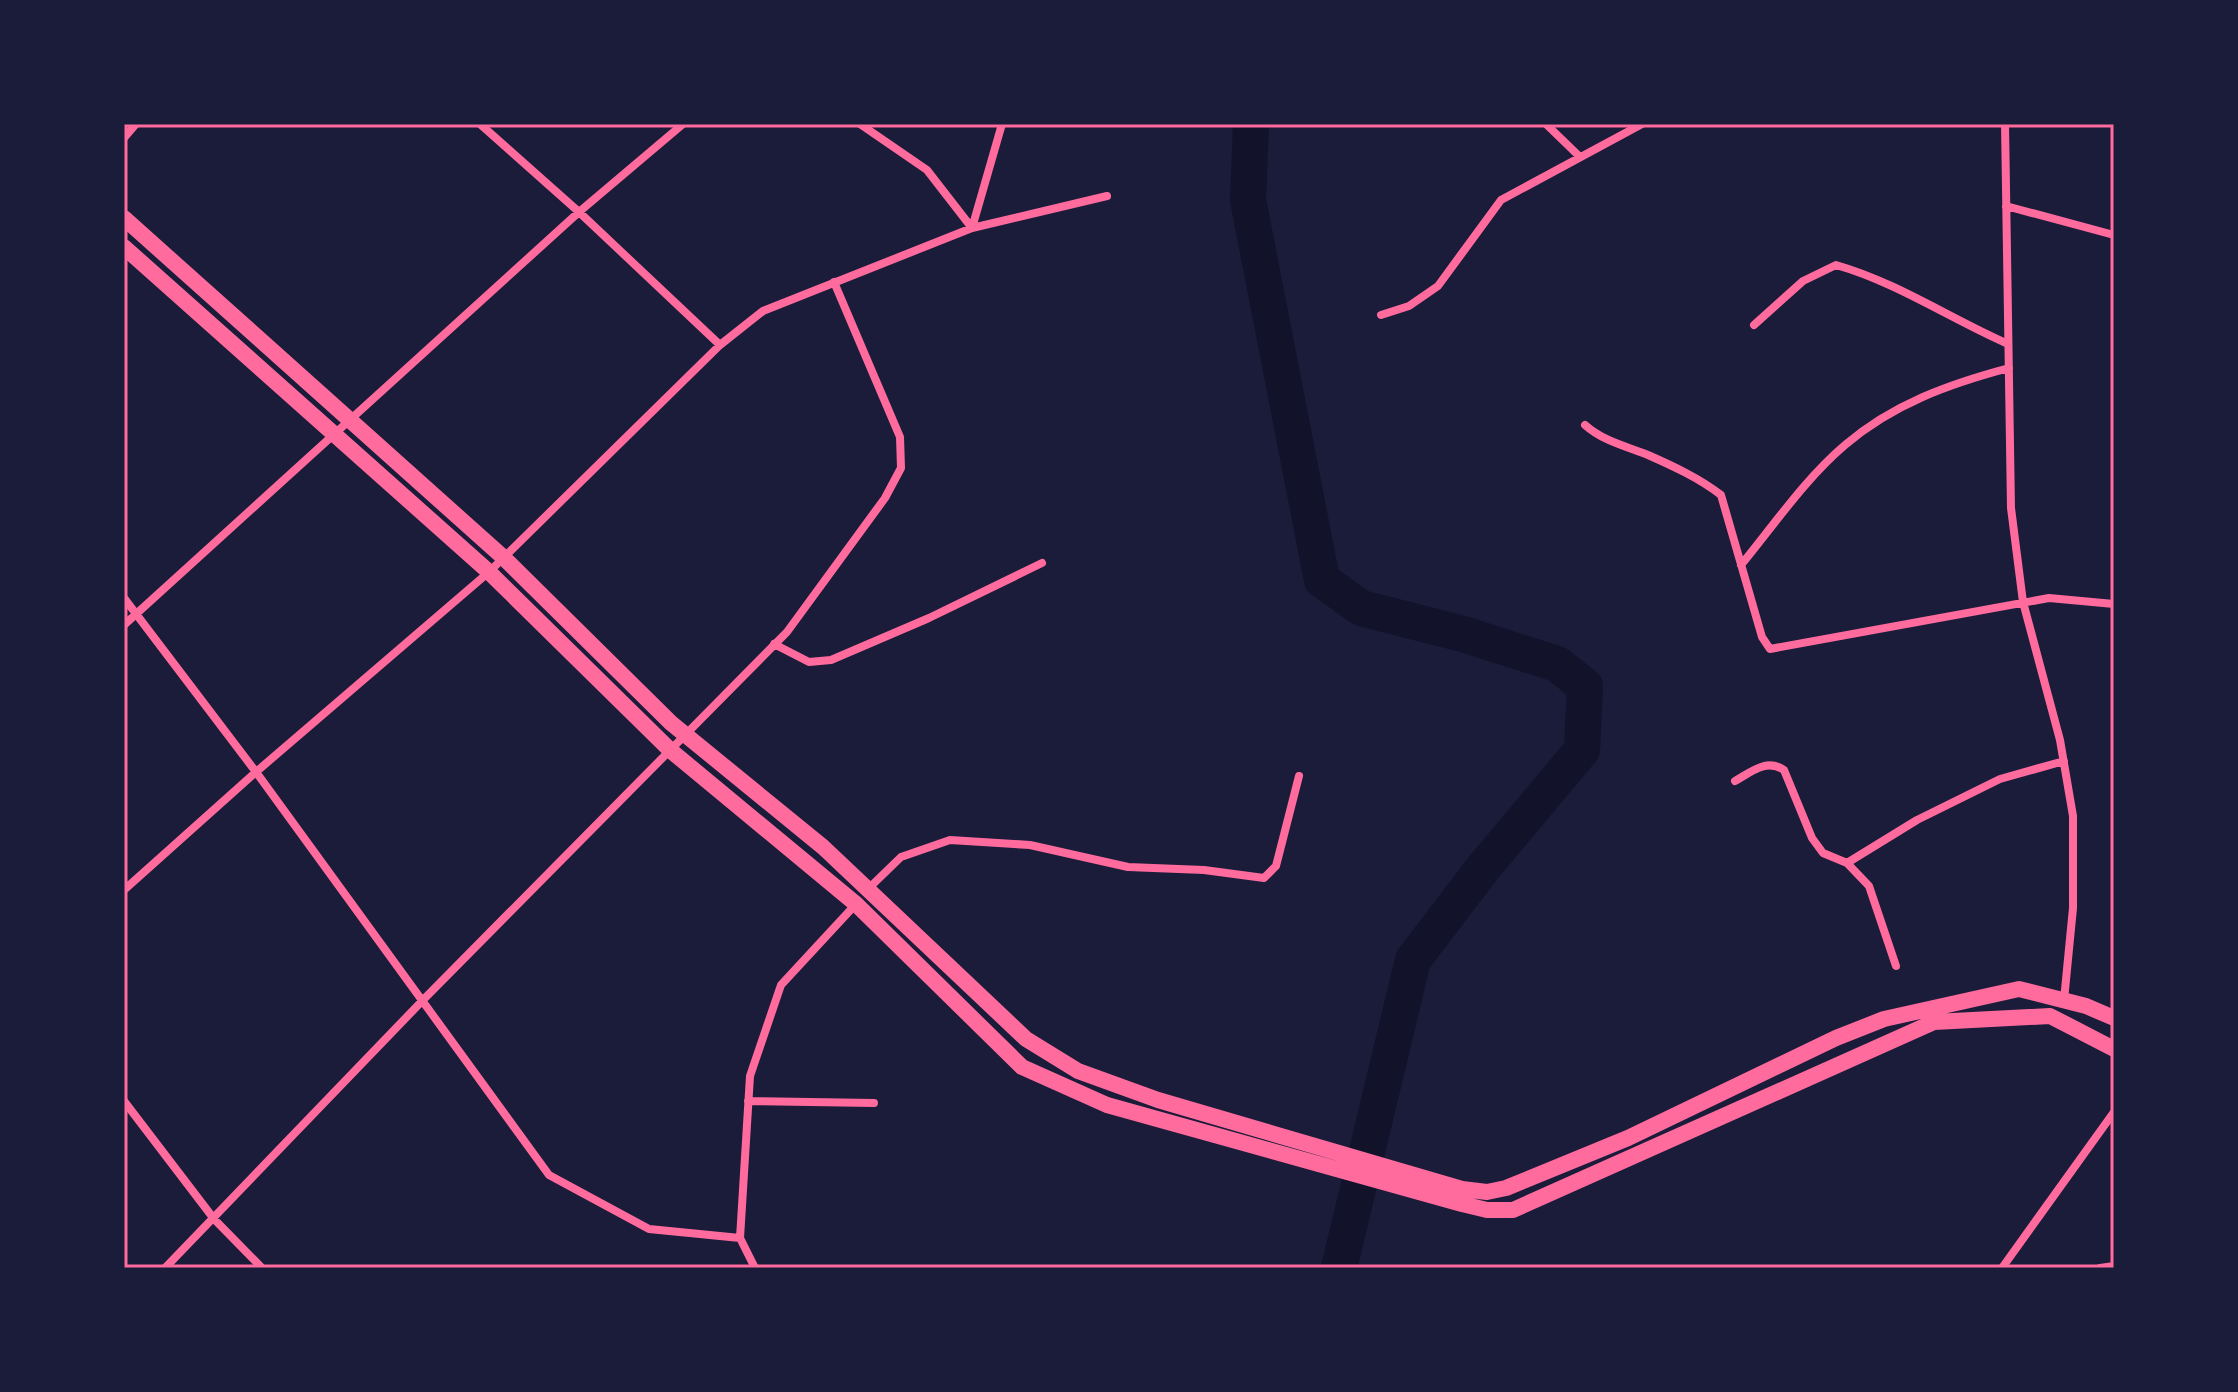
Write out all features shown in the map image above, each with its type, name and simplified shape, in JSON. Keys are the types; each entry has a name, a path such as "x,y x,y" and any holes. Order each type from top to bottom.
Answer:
{"main road":[{"path":"124,218 504,558 686,735 823,847 1026,1039 1078,1071 1158,1100 1462,1196 1487,1210 1513,1210 1934,1022 2050,1016 2114,1049"},
{"path":"124,247 489,572 670,750 856,904 1022,1067 1107,1105 1272,1151 1462,1196 1506,1188 1628,1138 1836,1038 1884,1019 2019,989 2114,1018"}],"street":[{"path":"124,138 136,124"},
{"path":"480,124 720,345"},
{"path":"124,625 579,212 683,124"},
{"path":"860,124 927,170 972,228"},
{"path":"972,228 1002,124"},
{"path":"1546,124 1580,157"},
{"path":"1381,315 1409,306 1438,286 1501,200 1642,124"},
{"path":"2005,124 2011,508 2023,602 2064,761 2073,816 2073,908 2064,1001"},
{"path":"124,890 489,572 720,345 763,311 972,228 1107,196"},
{"path":"2006,206 2114,235"},
{"path":"1754,325 1803,281 1836,265 1881,281 2008,344"},
{"path":"165,1268 424,999 787,632 885,498 901,468 900,437 834,282"},
{"path":"1741,565 1844,445 1901,405 1952,383 2009,368"},
{"path":"1585,425 1599,436 1705,482 1721,495 1762,637 1770,649 2049,598 2114,604"},
{"path":"774,644 809,662 831,660 929,618 1042,563"},
{"path":"124,598 424,999 549,1175 649,1229 740,1238"},
{"path":"1847,863 1917,820 2000,779 2064,761"},
{"path":"1735,781 1768,764 1775,764 1784,770 1812,838 1823,853 1847,863 1869,886 1896,966"},
{"path":"868,889 901,857 950,840 1030,845 1128,867 1204,870 1264,878 1276,866 1299,776"},
{"path":"755,1268 740,1238 750,1076 781,985 856,904"},
{"path":"124,1101 214,1219 262,1268"},
{"path":"748,1101 874,1103"},
{"path":"2002,1268 2114,1112"},
{"path":"2100,1268 2114,1266"}],"waterway":[{"path":"1251,124 1248,200 1322,580 1361,608 1463,634 1557,664 1585,686 1582,750 1483,868 1413,960 1339,1268"}]}
